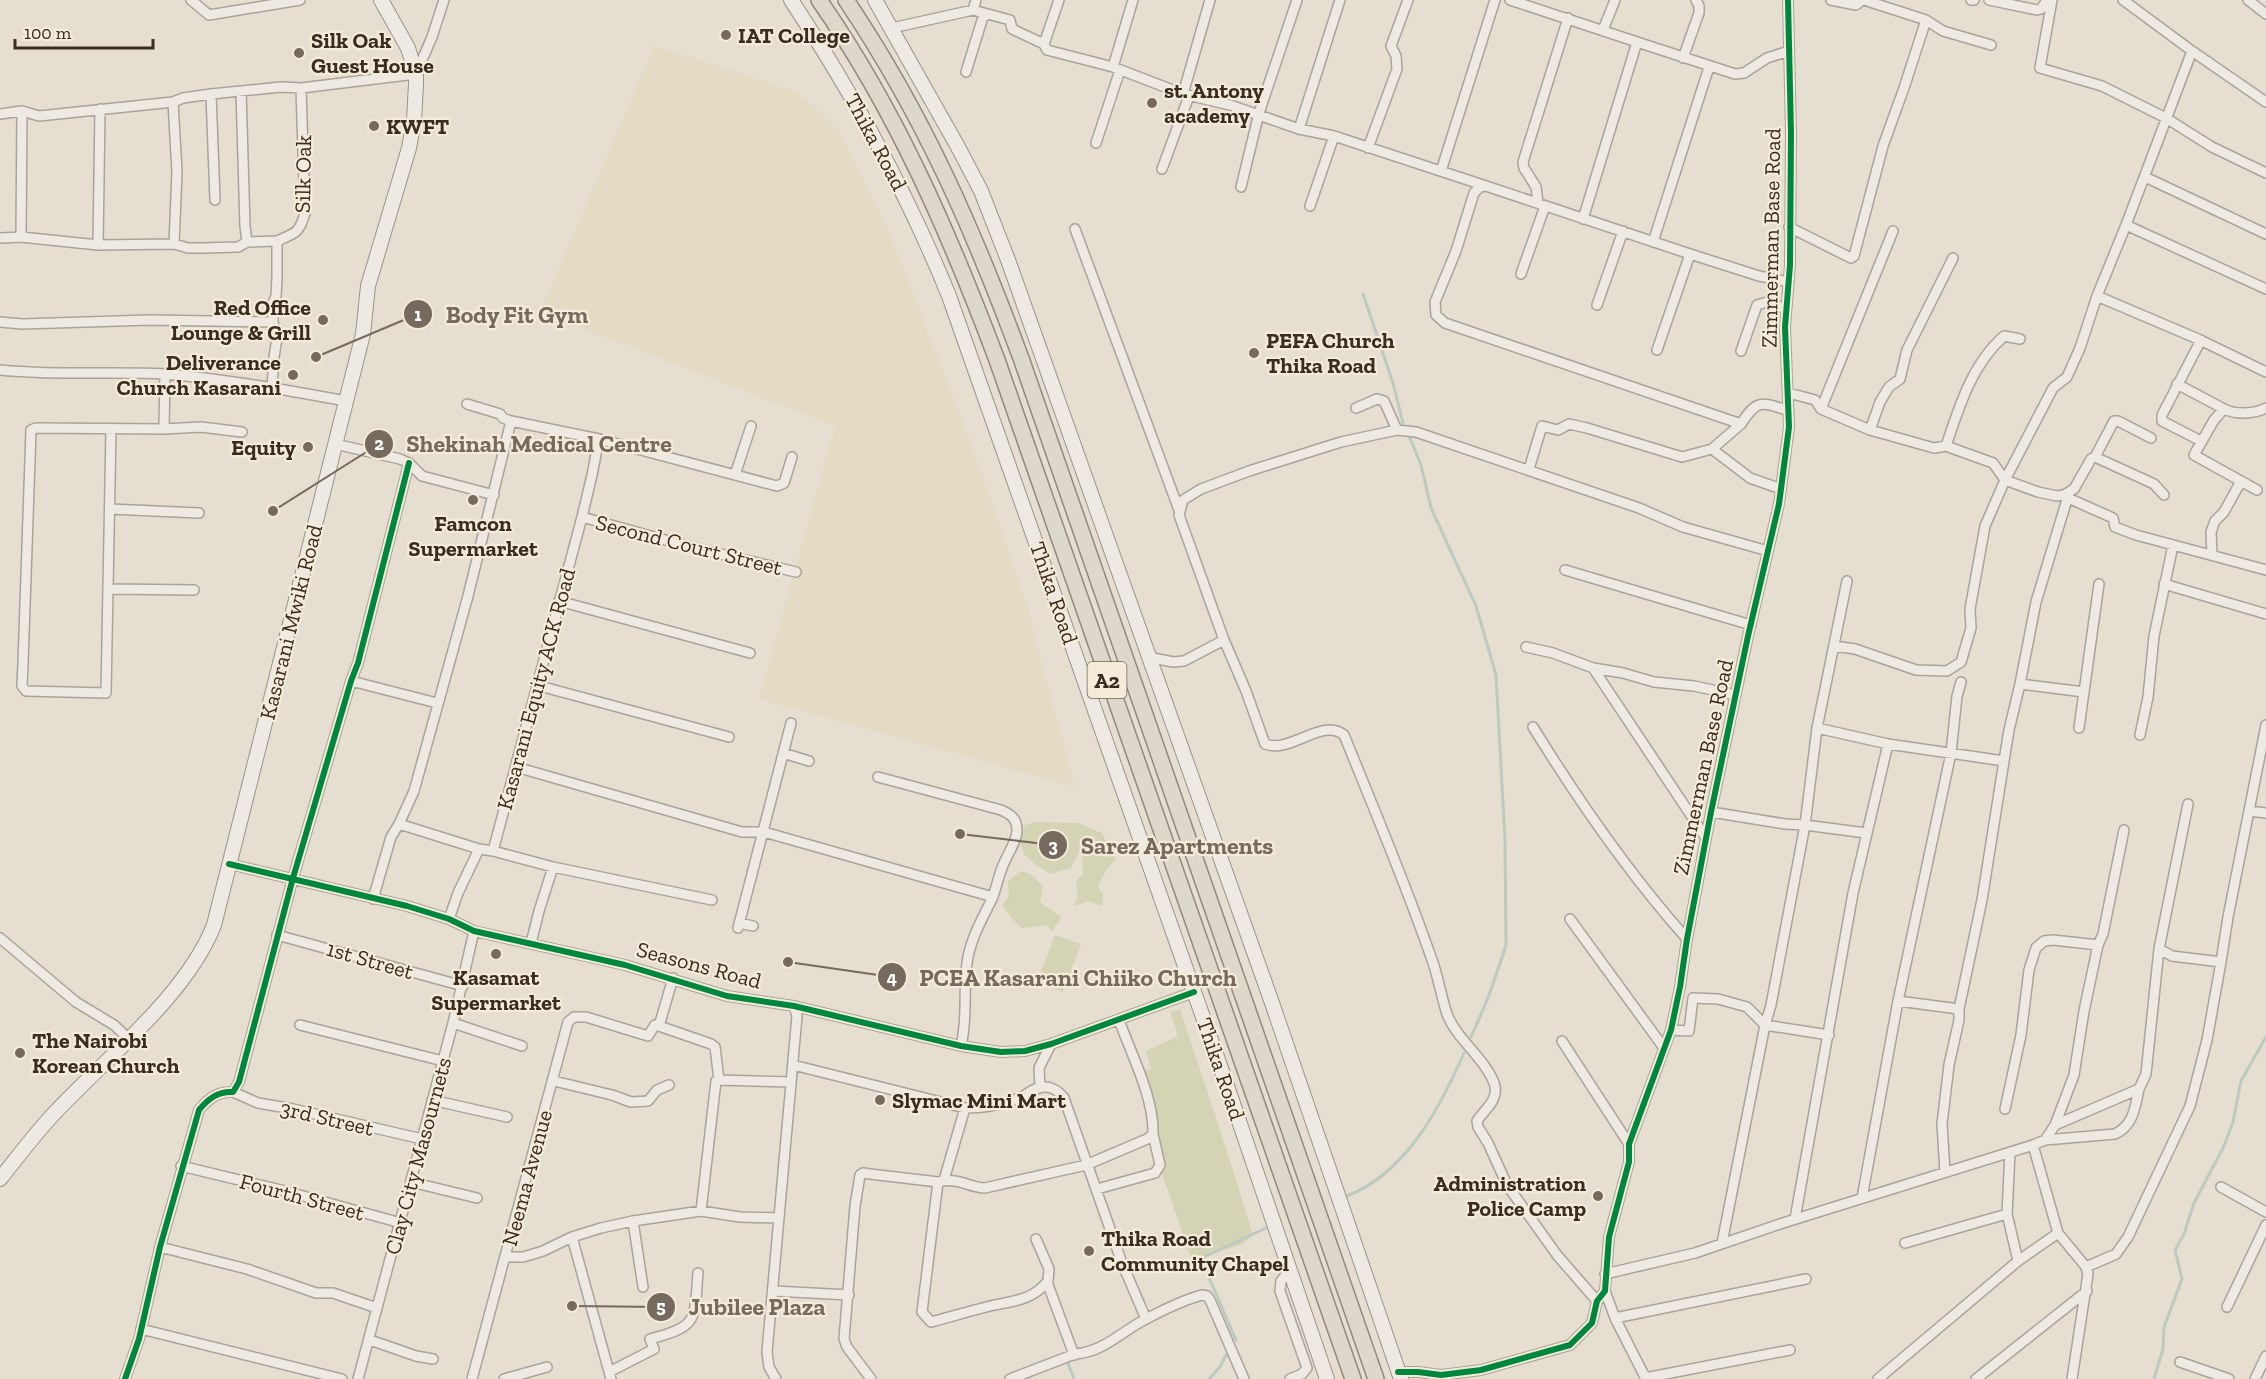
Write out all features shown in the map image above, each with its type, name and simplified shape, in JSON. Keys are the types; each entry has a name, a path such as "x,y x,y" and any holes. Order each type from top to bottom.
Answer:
{"highway":[{"name":"Thika Road","path":"819,0 870,80 909,154 967,280 1353,1379"},
{"name":"Thika Road","path":"846,0 919,120 948,178 991,278 1022,361 1376,1379"}],"main road":[{"name":"Kasarani Mwiki Road","path":"0,1179 49,1119 174,989 207,943 219,908 363,334 368,286 410,148 414,121 416,74 408,48 381,0"},
{"name":"Thika Road","path":"791,0 830,59 873,133 937,266 1059,605 1327,1379"},
{"path":"875,0 981,191 1008,260 1299,1081 1400,1376"}],"street":[{"path":"191,0 209,15 300,0"},
{"path":"0,114 22,111 39,116 173,102 183,98 211,94 281,87 301,88 416,74 432,38 444,0"},
{"path":"973,10 976,0"},
{"path":"1044,44 1059,0"},
{"path":"1096,143 1133,0"},
{"path":"1162,169 1186,95 1210,0"},
{"path":"1241,187 1259,113 1298,0"},
{"path":"1299,129 1340,0"},
{"path":"1368,148 1397,69 1396,56 1391,46 1408,0"},
{"path":"1442,171 1495,0"},
{"path":"1510,0 1532,3 1568,18 1735,74 1744,73 1767,58 1789,51"},
{"path":"1604,30 1615,0"},
{"path":"1683,58 1698,13 1699,6 1696,0"},
{"name":"Zimmerman Base Road","path":"1605,1291 1609,1237 1629,1162 1629,1144 1671,1030 1711,812 1781,489 1790,426 1786,309 1789,282 1791,133 1788,0"},
{"path":"1831,0 1856,5 1863,0 1926,20 1943,31 1991,45"},
{"path":"1989,0 2037,10 2041,9 2047,0"},
{"path":"2052,0 2040,68 2102,86 2166,118 2212,147 2266,173"},
{"path":"2123,0 2266,102"},
{"path":"2248,0 2266,14"},
{"path":"892,28 973,10 1010,20 1012,29 1044,44 1047,51 1116,69 1186,95 1259,113 1299,129 1334,136 1690,254 1759,276 1789,282"},
{"path":"966,72 982,17 987,15"},
{"path":"1521,274 1542,205 1523,162 1568,18"},
{"path":"1789,226 1851,258 1854,256 1883,146 1926,20"},
{"path":"1583,219 1637,42"},
{"path":"1834,646 1855,649 1916,670 1947,671 1961,662 1971,628 1970,609 1985,526 2005,480 2053,388 2067,377 2192,51"},
{"path":"1653,242 1709,67"},
{"name":"Silk Oak","path":"272,388 277,338 273,322 273,303 276,296 277,241 292,236 301,228 305,213 301,88"},
{"path":"241,91 244,226 247,242"},
{"path":"211,94 215,200"},
{"path":"173,102 177,172 174,244"},
{"path":"98,245 100,108"},
{"path":"21,237 22,111"},
{"path":"1310,206 1334,136"},
{"path":"2145,177 2266,234"},
{"path":"1486,186 1480,187 1469,203 1456,252 1435,302 1436,315 1444,323 1741,424"},
{"path":"2126,225 2266,289"},
{"path":"1076,228 1179,510 1195,562 1265,744 1282,746 1325,730 1336,730 1344,735 1431,956 1447,1012 1455,1030 1464,1039 1495,1086 1495,1097 1477,1121 1478,1127 1488,1143 1506,1185 1557,1255 1596,1301"},
{"path":"1597,306 1623,231"},
{"path":"1821,410 1893,231"},
{"path":"0,238 21,237 98,245 174,244 188,248 238,247 247,242 277,241"},
{"path":"1657,350 1690,254"},
{"path":"1870,430 1880,402 1889,387 1900,379 1907,350 1953,258"},
{"path":"2097,296 2201,340 2266,372"},
{"path":"1741,351 1757,304 1767,302 1786,309"},
{"path":"0,322 22,324 150,320 273,322"},
{"path":"1946,446 1958,408 1978,367 2004,336 2020,339"},
{"path":"2201,340 2164,407 2162,415 2163,421 2201,441"},
{"path":"0,370 26,373 165,375 272,388 346,401"},
{"path":"164,429 165,375"},
{"path":"2177,384 2230,412 2251,413 2266,408"},
{"path":"1789,393 1815,400 1821,410 1870,430 1934,448 1946,446 1993,463 2005,480 2038,492 2069,496 2113,518 2115,527 2136,535 2266,570"},
{"path":"1356,408 1377,399 1384,401 1397,430"},
{"path":"467,404 500,414 510,421 599,439 780,486 784,483 792,457"},
{"path":"1529,469 1542,426 1558,430 1569,424 1682,457 1712,448 1741,424 1756,405 1768,404 1790,411"},
{"path":"2224,409 2214,420 2194,455 2257,490"},
{"path":"373,899 391,837 414,791 468,596 510,421"},
{"path":"1945,1172 1942,1124 1949,1065 1982,900 2009,730 2036,602 2069,496 2091,459 2095,457 2114,421 2151,438"},
{"path":"735,475 751,426"},
{"path":"111,430 106,693 26,691 22,687 31,430 36,428 111,430 201,427 242,432"},
{"path":"1179,510 1183,500 1188,496 1249,471 1341,442 1397,430 1416,432 1639,508 1683,527 1768,551"},
{"name":"Kasarani Equity ACK Road","path":"493,851 582,517 599,439"},
{"path":"335,444 400,459 409,463 422,476 494,495"},
{"path":"1712,448 1750,478 1781,489"},
{"path":"2095,457 2154,484 2164,495"},
{"path":"126,1379 141,1329 181,1166 199,1110 208,1099 226,1092 233,1092 244,1062 293,879 358,663 409,463"},
{"path":"2212,555 2211,532 2241,481"},
{"path":"110,509 199,513"},
{"name":"Second Court Street","path":"582,517 702,550 796,572"},
{"path":"2140,735 2164,584 2173,545"},
{"path":"1565,570 1751,625"},
{"path":"1722,1243 1805,825 1817,728 1847,581"},
{"path":"2079,728 2099,584"},
{"path":"2164,584 2266,614"},
{"path":"109,589 194,590"},
{"path":"559,601 750,653"},
{"path":"1148,657 1173,662 1184,661 1224,640"},
{"path":"1526,647 1553,653 1593,668 1623,673 1654,682 1694,686 1736,695"},
{"path":"1593,668 1706,838"},
{"path":"351,681 437,703"},
{"path":"1862,1198 1898,1001 1951,753 1960,682"},
{"path":"2020,684 2084,692"},
{"path":"536,685 729,737"},
{"path":"753,926 738,925 791,723"},
{"path":"2086,1267 2116,1254 2128,1237 2190,1106 2209,1030 2228,917 2266,725"},
{"path":"1533,727 1576,794 1665,914 1687,939"},
{"path":"1817,728 1888,744 2004,761"},
{"path":"1795,1219 1853,893 1888,744"},
{"path":"783,753 809,760"},
{"path":"516,767 742,832 764,832 993,897"},
{"path":"878,777 1001,810 1012,816 1016,824 1016,839 1007,853 993,897 982,918 969,953 967,1017 961,1046"},
{"path":"1605,1274 1695,1253 2045,1140 2115,1134 2123,1130 2132,1120 2139,1089 2146,1074 2159,950 2188,804"},
{"path":"2249,811 2266,813"},
{"path":"1711,812 1785,824 1866,833"},
{"path":"399,825 479,849 553,867 712,900"},
{"path":"2045,1140 2055,1125 2074,1075 2084,1011 2098,945 2103,934 2124,830"},
{"path":"449,920 458,893 479,849"},
{"name":"Seasons Road","path":"229,864 407,906 474,931 673,978 727,996 794,1006 961,1046 1012,1053 1051,1044 1194,992"},
{"path":"531,943 538,911 553,867"},
{"path":"1570,919 1664,1048"},
{"name":"Clay City Masournets","path":"358,1379 463,986 474,931"},
{"name":"1st Street","path":"278,935 463,986"},
{"path":"0,938 76,1002 114,1025 128,1038"},
{"path":"2005,1109 2021,1035 2029,970 2036,948 2044,941 2053,940 2098,945"},
{"path":"2159,950 2172,956 2222,962"},
{"path":"673,978 659,1026 715,1047 719,1080 716,1081 701,1211"},
{"path":"1671,1030 1689,1031 1693,998 1718,999 1747,1007 1765,1024 1829,1035"},
{"path":"1898,1001 1959,1009"},
{"path":"776,1379 769,1366 767,1352 797,1016 794,1006"},
{"name":"Neema Avenue","path":"472,1379 506,1257 513,1222 554,1081 568,1022 578,1016 648,1036 655,1025 659,1026"},
{"path":"1097,1189 1155,1173 1160,1166 1150,1106 1119,1020"},
{"path":"453,1023 522,1046"},
{"path":"300,1025 443,1061"},
{"path":"1562,1041 1629,1144"},
{"path":"1040,1087 1039,1068 1051,1044"},
{"path":"793,1065 965,1108 985,1108 1008,1102 1040,1087 1059,1091 1064,1098 1122,1263 1146,1319"},
{"path":"719,1080 791,1082"},
{"path":"554,1081 631,1102 648,1101 657,1090 669,1085"},
{"path":"2055,1125 2139,1089"},
{"name":"3rd Street","path":"233,1092 258,1103 292,1108 422,1140"},
{"path":"432,1100 507,1117"},
{"path":"965,1108 941,1181 922,1312 931,1322 1021,1300 1037,1293 1047,1282"},
{"path":"871,1379 847,1347 844,1339 855,1206 860,1176 863,1173 967,1182 978,1188 985,1188 1086,1165 1147,1140 1153,1134"},
{"path":"2032,1145 2058,1233 2086,1267 2087,1291 2072,1379"},
{"path":"2010,1152 2007,1214 2018,1261"},
{"name":"Fourth Street","path":"181,1166 285,1191 401,1224"},
{"path":"411,1182 477,1198"},
{"path":"2221,1187 2266,1212"},
{"path":"506,1257 523,1257 601,1228 701,1211 740,1217 778,1218"},
{"path":"1905,1243 2007,1214"},
{"path":"633,1221 643,1287"},
{"path":"2227,1307 2266,1225"},
{"path":"1878,1379 2018,1261 2058,1233"},
{"path":"572,1237 610,1376 654,1349 650,1339 677,1332 689,1324 695,1306 698,1273"},
{"path":"1036,1239 1049,1269 1047,1282 1074,1355"},
{"path":"160,1247 247,1269 316,1293 333,1293 377,1308"},
{"path":"1289,1271 1281,1281 1280,1291 1307,1368 1302,1374 1290,1379"},
{"path":"1615,1318 1806,1279"},
{"path":"774,1291 849,1295"},
{"path":"1400,1376 1418,1372 1441,1375 1481,1370 1570,1345 1592,1323 1596,1301 1605,1291 1615,1318 1646,1378 1790,1350"},
{"path":"1976,1379 2087,1291"},
{"path":"1010,1379 1074,1355 1085,1354 1118,1338 1146,1319 1190,1298 1202,1295 1207,1296 1244,1379"},
{"path":"141,1329 342,1379"},
{"path":"370,1340 416,1356 433,1359"},
{"path":"2255,1379 2266,1356"},
{"path":"2180,1362 2229,1379"},
{"path":"504,1379 547,1367"}],"shaded area":[{"path":"654,46 796,91 838,129 889,231 973,448 1026,603 1075,787 759,699 835,426 540,312"}],"green space":[{"path":"1035,822 1078,823 1102,833 1116,859 1107,869 1098,886 1103,895 1102,906 1089,901 1074,906 1078,895 1076,882 1083,873 1082,846 1071,868 1050,874 1025,855 1021,843 1025,825"},
{"path":"1021,871 1032,875 1043,887 1040,902 1061,917 1052,931 1046,925 1022,928 1002,905 1009,896 1008,881"},
{"path":"1055,935 1081,944 1063,992 1037,982"},
{"path":"1180,1009 1253,1235 1243,1244 1214,1253 1194,1266 1153,1148 1157,1118 1142,1072 1151,1069 1146,1051 1178,1036 1170,1012"}],"waterway":[{"path":"1363,294 1393,383 1403,423"},
{"path":"1410,438 1421,465 1431,508 1476,606 1496,675 1505,840 1506,946 1488,998 1471,1037"},
{"path":"2154,1379 2163,1349 2164,1327 2182,1279 2175,1250 2184,1234 2194,1203 2223,1148 2233,1122 2241,1081 2266,1037"},
{"path":"1347,1196 1368,1186 1404,1155 1432,1116 1464,1053"},
{"path":"1236,1340 1210,1280 1204,1257 1266,1228"},
{"path":"1209,1379 1220,1367 1226,1355"},
{"path":"1066,1358 1074,1379"}],"cycle path":[{"path":"1398,1372 1441,1375 1481,1370 1570,1345 1592,1323 1597,1301 1605,1291 1609,1237 1629,1162 1629,1144 1671,1030 1711,812 1748,636 1779,504 1789,427 1785,327 1790,265 1791,133 1788,0"},
{"path":"125,1379 139,1339 160,1247 199,1110 214,1096 233,1092 239,1082 293,878 358,663 409,463"},
{"path":"229,864 407,906 449,919 474,931 625,965 727,996 794,1006 961,1046 1001,1052 1025,1051 1051,1044 1194,992"}],"place":[{"name":"IAT College","path":"726,35"},
{"name":"Silk Oak Guest House","path":"299,53"},
{"name":"st. Antony academy","path":"1152,103"},
{"name":"KWFT","path":"374,126"},
{"name":"Red Office Lounge & Grill","path":"323,320"},
{"name":"PEFA Church Thika Road","path":"1254,353"},
{"name":"Body Fit Gym","path":"316,357"},
{"name":"Deliverance Church Kasarani","path":"293,375"},
{"name":"Equity","path":"308,447"},
{"name":"Famcon Supermarket","path":"473,500"},
{"name":"Shekinah Medical Centre","path":"273,511"},
{"name":"Sarez Apartments","path":"960,834"},
{"name":"Kasamat Supermarket","path":"496,954"},
{"name":"PCEA Kasarani Chiiko Church","path":"788,962"},
{"name":"The Nairobi Korean Church","path":"20,1053"},
{"name":"Slymac Mini Mart","path":"880,1100"},
{"name":"Administration Police Camp","path":"1598,1196"},
{"name":"Thika Road Community Chapel","path":"1089,1251"},
{"name":"Jubilee Plaza","path":"572,1306"}]}
